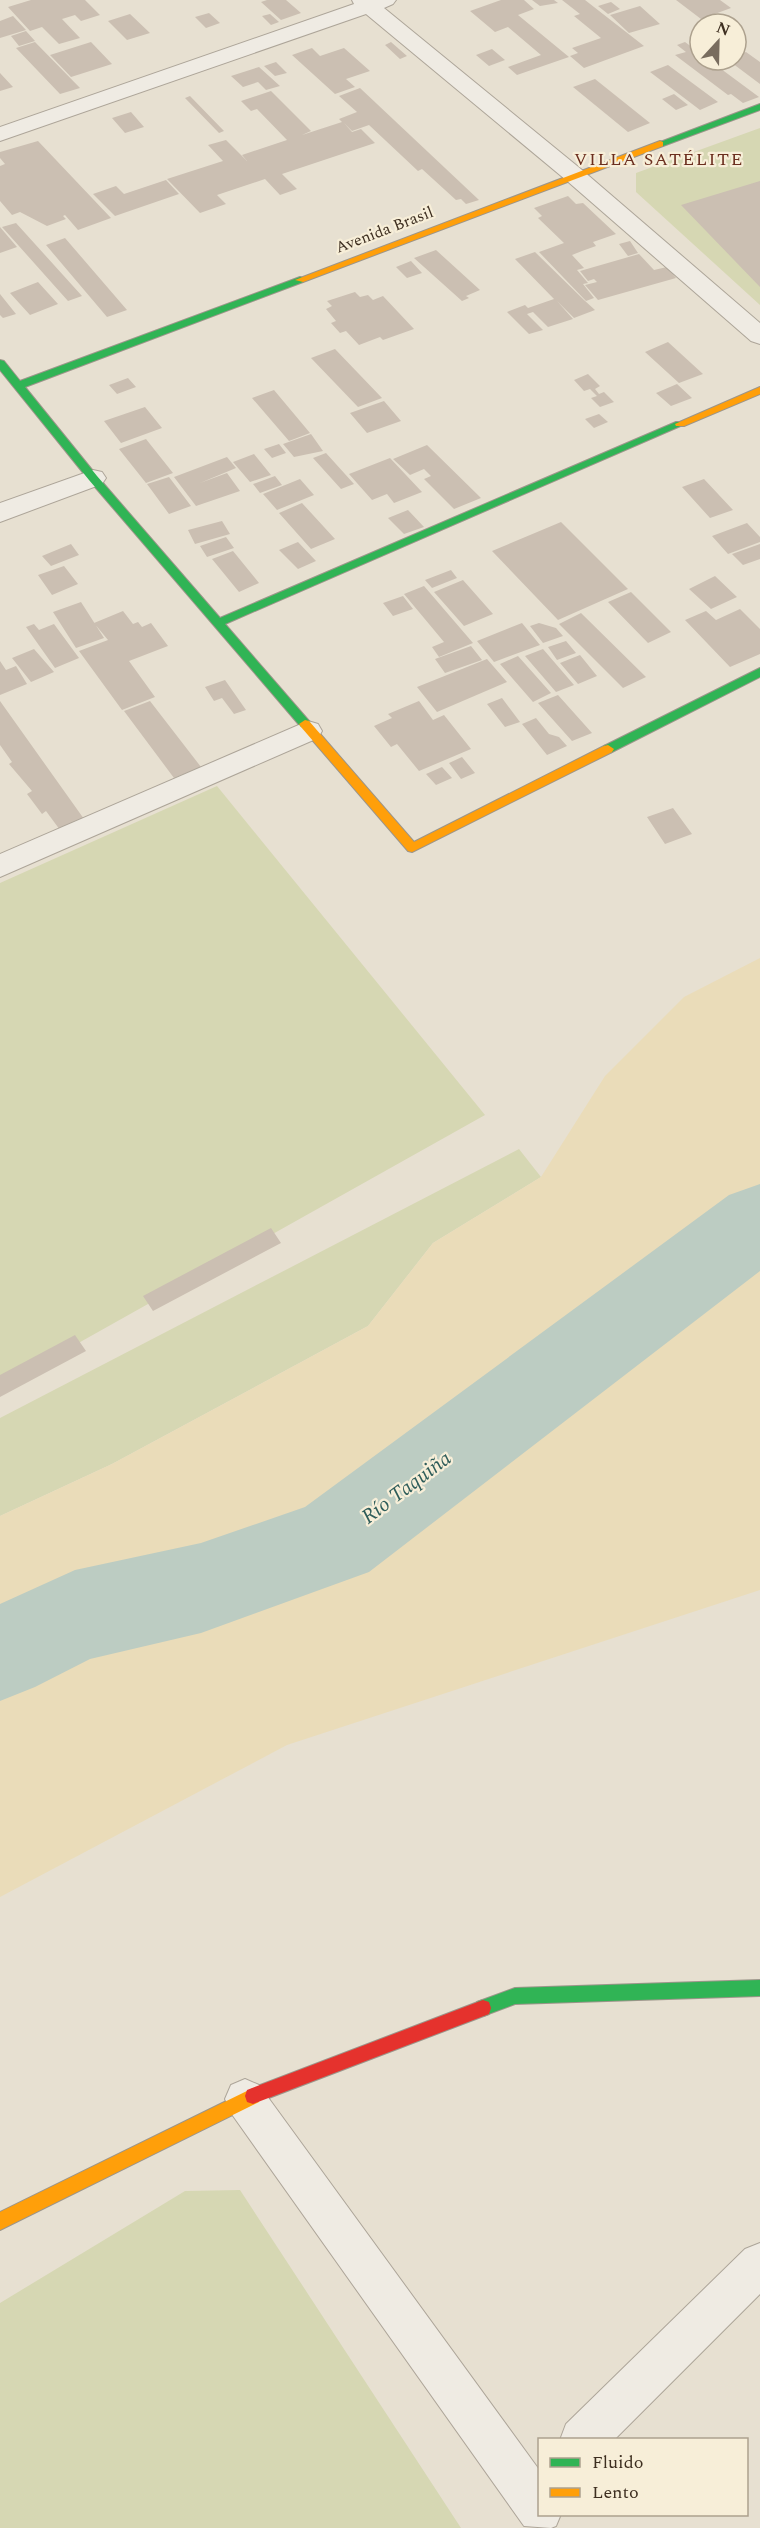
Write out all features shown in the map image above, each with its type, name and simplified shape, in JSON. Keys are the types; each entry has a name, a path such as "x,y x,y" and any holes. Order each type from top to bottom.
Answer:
{"street":[{"path":"0,134 372,2 760,336"},
{"name":"Avenida Brasil","path":"20,385 760,107"},
{"path":"0,363 93,478 412,849 760,672"},
{"path":"218,623 760,390"},
{"path":"0,513 93,478"},
{"path":"0,866 308,730"},
{"path":"0,2221 244,2099 515,1996 760,1988"},
{"path":"244,2099 538,2502"},
{"path":"583,2438 760,2264"}],"green space":[{"path":"760,128 760,305 636,192 636,173"},
{"path":"217,786 485,1115 0,1387 0,883"},
{"path":"519,1149 541,1177 433,1243 368,1326 112,1464 0,1516 0,1418"},
{"path":"240,2190 461,2528 0,2528 0,2303 185,2191"}],"sand":[{"path":"760,958 760,1590 287,1745 0,1897 0,1516 112,1464 368,1326 433,1243 541,1177 605,1076 684,997"}],"building":[{"path":"31,0 85,0 100,15 81,21 75,15 62,19 80,38 59,44 42,27 30,31 8,7"},
{"path":"286,0 301,13 281,20 261,2"},
{"path":"501,0 524,0 534,9 518,15 569,57 517,75 508,67 541,55 508,27 495,32 470,11"},
{"path":"532,0 554,0 558,3 540,6"},
{"path":"562,0 585,0 644,46 584,68 570,56 578,53 572,48 601,38 574,16 580,14"},
{"path":"676,0 720,0 731,8 720,12 692,12"},
{"path":"611,2 620,9 608,14 598,6"},
{"path":"640,6 660,24 629,33 610,15"},
{"path":"209,13 220,23 206,28 195,17"},
{"path":"130,14 150,33 127,40 108,21"},
{"path":"270,14 279,22 271,25 262,16"},
{"path":"13,16 26,30 0,38 0,21"},
{"path":"26,31 35,41 19,46 11,36"},
{"path":"35,42 80,88 60,94 16,48"},
{"path":"91,42 112,64 71,77 50,55"},
{"path":"391,42 407,56 400,59 385,45"},
{"path":"685,42 688,44 688,65 675,55 686,52 677,45"},
{"path":"312,48 320,56 344,48 370,71 346,79 355,87 335,94 292,55"},
{"path":"492,49 505,60 489,66 476,55"},
{"path":"748,53 760,62 760,84 744,72 748,72"},
{"path":"276,62 287,73 275,76 264,66"},
{"path":"668,65 718,102 700,110 650,72"},
{"path":"259,67 280,86 266,90 258,82 243,87 231,76"},
{"path":"698,72 725,72 759,97 743,103 731,94 728,95"},
{"path":"0,73 13,87 0,91"},
{"path":"595,79 650,123 628,132 573,87"},
{"path":"360,88 479,200 466,204 461,199 456,200 422,169 418,171 369,125 352,131 344,123 352,132 361,129 375,143 282,174 297,189 280,195 265,179 217,195 226,204 200,213 167,179 223,161 208,145 226,140 247,161 242,155 287,140 257,109 251,111 241,101 271,91 311,131 302,135 342,122 339,119 357,112 339,96"},
{"path":"674,94 688,105 676,110 662,99"},
{"path":"190,96 224,131 219,133 185,98"},
{"path":"131,112 144,127 125,133 112,118"},
{"path":"38,141 111,218 78,230 65,215 63,216 66,219 47,226 20,212 12,215 0,201 0,166 5,164 0,158 0,152"},
{"path":"166,180 179,194 115,216 93,194 116,186 124,194"},
{"path":"760,181 760,287 681,205"},
{"path":"568,196 576,204 583,203 616,234 593,242 596,246 572,255 584,268 577,270 588,283 583,284 594,298 586,301 539,252 564,243 538,218 542,216 534,208"},
{"path":"16,223 82,296 68,301 2,227"},
{"path":"0,227 17,247 0,253"},
{"path":"65,238 127,310 107,317 46,245"},
{"path":"630,241 638,253 628,256 619,244"},
{"path":"436,250 480,290 466,296 469,298 462,301 414,258"},
{"path":"535,252 595,310 574,318 557,301 573,319 548,327 533,312 527,314 543,330 529,334 507,312 525,305 528,308 554,299 515,259"},
{"path":"639,254 654,270 667,267 676,278 598,300 585,285 597,282 594,279 588,281 580,271"},
{"path":"411,261 422,273 407,278 396,267"},
{"path":"38,282 58,304 30,315 10,293"},
{"path":"355,292 360,297 368,295 373,300 383,296 414,329 383,340 380,337 359,345 346,331 340,333 331,323 336,321 326,309 332,306 327,301"},
{"path":"0,294 16,314 3,318 0,315"},
{"path":"668,342 703,374 679,383 645,352"},
{"path":"335,349 382,398 358,407 311,358"},
{"path":"588,374 600,386 595,389 599,394 604,392 614,402 600,407 591,398 597,396 590,389 584,391 574,380"},
{"path":"128,378 136,387 117,394 109,385"},
{"path":"677,384 692,398 671,406 656,393"},
{"path":"274,390 310,433 289,441 252,398"},
{"path":"384,401 401,421 367,433 350,413"},
{"path":"145,407 162,428 121,443 104,421"},
{"path":"599,414 608,422 594,428 585,419"},
{"path":"311,434 323,451 294,457 283,444"},
{"path":"146,439 173,473 146,483 119,449"},
{"path":"279,444 286,453 272,458 264,449"},
{"path":"427,445 481,498 454,509 424,479 431,476 424,469 410,475 393,459"},
{"path":"326,453 354,484 341,489 313,458"},
{"path":"254,454 271,475 250,482 233,462"},
{"path":"227,457 236,468 200,483 227,473 240,491 196,506 174,477"},
{"path":"390,458 422,492 394,503 387,494 372,500 349,474"},
{"path":"275,476 282,485 260,493 253,484"},
{"path":"169,477 191,506 169,514 147,484"},
{"path":"300,479 314,495 277,510 263,494"},
{"path":"704,479 733,510 710,518 682,487"},
{"path":"302,503 335,539 311,549 279,513"},
{"path":"408,510 424,527 404,534 388,518"},
{"path":"222,521 230,534 195,544 188,530"},
{"path":"561,522 628,589 558,620 492,551"},
{"path":"747,523 760,537 760,542 728,554 712,536"},
{"path":"226,537 234,548 207,557 200,546"},
{"path":"298,542 316,561 298,569 279,550"},
{"path":"71,544 79,555 51,566 42,556"},
{"path":"760,544 760,559 743,565 732,554"},
{"path":"233,551 259,583 239,592 212,559"},
{"path":"64,566 78,584 52,595 38,575"},
{"path":"451,570 457,578 432,588 425,580"},
{"path":"715,576 737,597 711,609 689,589"},
{"path":"463,580 493,614 464,626 434,592"},
{"path":"424,586 473,643 439,657 432,647 444,642 404,594"},
{"path":"631,592 671,632 648,643 608,602"},
{"path":"403,596 413,609 393,616 383,603"},
{"path":"81,602 104,638 76,648 53,612"},
{"path":"740,609 760,629 760,654 730,667 685,620 706,611 716,620"},
{"path":"123,611 133,624 138,622 142,627 151,623 168,646 129,661 155,697 122,710 79,651 108,640 94,623"},
{"path":"581,613 646,677 623,688 559,624"},
{"path":"522,623 540,645 494,662 477,641"},
{"path":"539,623 556,628 563,636 543,643 530,626"},
{"path":"34,624 39,630 54,624 79,658 55,668 26,627"},
{"path":"566,641 576,653 557,660 548,647"},
{"path":"471,646 482,660 445,673 435,659"},
{"path":"34,649 54,672 31,682 12,658"},
{"path":"543,649 574,685 556,692 525,656"},
{"path":"580,655 597,676 578,684 560,663"},
{"path":"518,656 551,693 533,702 500,664"},
{"path":"487,659 507,682 437,712 417,687"},
{"path":"0,661 6,670 16,666 27,684 0,695"},
{"path":"225,680 246,710 234,714 222,698 214,701 205,687"},
{"path":"558,695 592,733 572,741 538,703"},
{"path":"502,698 520,722 505,727 487,704"},
{"path":"0,701 84,819 60,830 46,811 42,814 27,794 32,791 9,764 12,762 0,745"},
{"path":"150,701 201,767 174,778 124,711"},
{"path":"419,701 433,720 444,715 471,749 419,771 397,744 391,747 374,726 392,718 388,714"},
{"path":"536,718 549,734 559,737 567,746 547,755 522,724"},
{"path":"462,757 475,773 461,779 449,763"},
{"path":"442,767 452,778 436,785 426,774"},
{"path":"673,808 692,834 665,844 647,817"},
{"path":"271,1228 281,1243 153,1311 143,1296"},
{"path":"75,1335 86,1351 0,1397 0,1375"}],"waterway":[{"name":"Río Taquiña","path":"0,1654 75,1616 201,1588 335,1541 760,1221"}],"traffic: fast":[{"path":"660,144 760,107"},
{"path":"20,385 300,280"},
{"path":"0,363 93,478 305,724"},
{"path":"218,623 680,424"},
{"path":"608,749 760,672"},
{"path":"483,2008 515,1996 760,1988"}],"traffic: slow":[{"path":"300,280 660,144"},
{"path":"680,424 760,390"},
{"path":"305,724 412,848 608,749"},
{"path":"0,2221 253,2096"}],"traffic: jam":[{"path":"253,2096 483,2008"}],"district":[{"name":"VILLA SATÉLITE","path":"659,159"}]}
